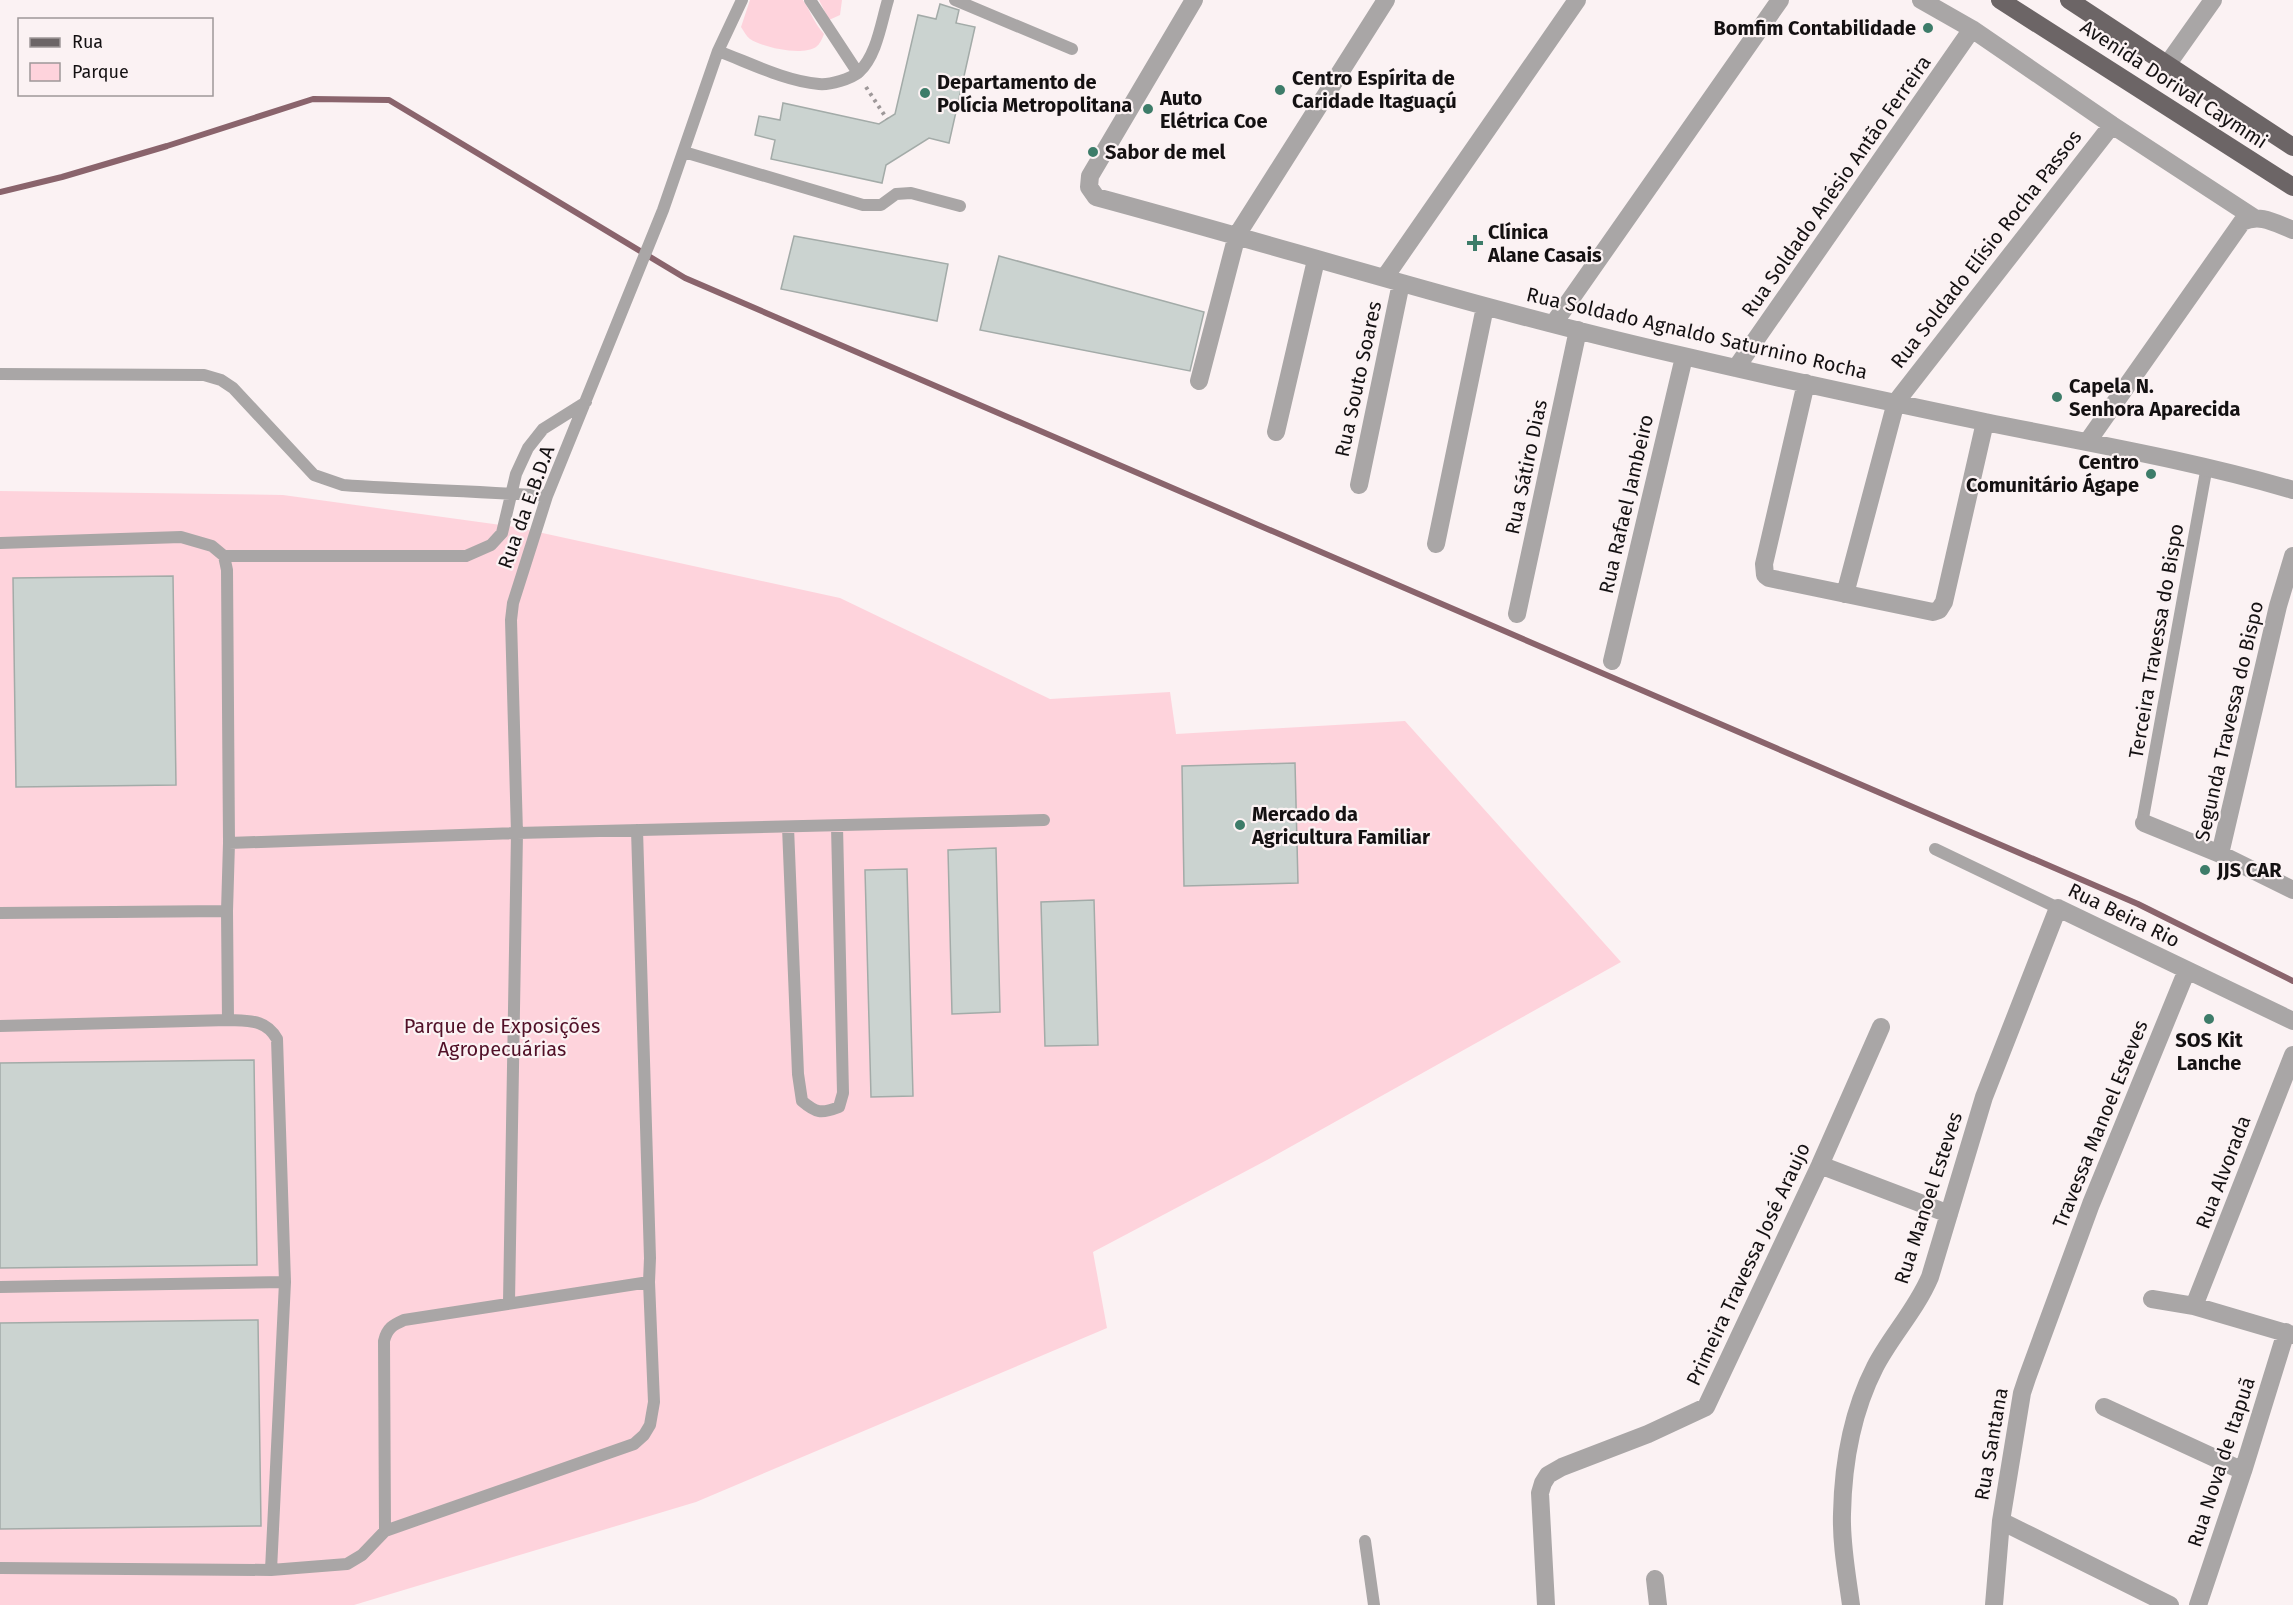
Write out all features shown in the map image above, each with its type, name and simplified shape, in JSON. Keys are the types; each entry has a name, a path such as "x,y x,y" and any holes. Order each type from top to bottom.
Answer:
{"main road":[{"name":"Avenida Dorival Caymmi","path":"2000,0 2293,187"},
{"name":"Avenida Dorival Caymmi","path":"2069,0 2293,147"}],"street":[{"name":"Rua Soldado Agnaldo Saturnino Rocha","path":"1194,0 1090,176 1089,187 1096,196 1485,307 1684,357 1985,422 2207,466 2293,490"},
{"path":"1199,381 1238,235 1386,0"},
{"path":"1393,280 1577,0"},
{"path":"1554,323 1780,0"},
{"path":"1921,0 1972,29 2112,125 2253,217 2269,220 2293,230"},
{"path":"2168,65 2213,0"},
{"name":"Rua Soldado Anésio Antão Ferreira","path":"1736,368 1972,29"},
{"name":"Rua Soldado Elísio Rocha Passos","path":"1896,402 2112,125"},
{"path":"2088,441 2242,222 2253,217"},
{"path":"1276,432 1316,260"},
{"name":"Rua Souto Soares","path":"1359,485 1393,280"},
{"path":"1436,544 1485,307"},
{"name":"Rua Sátiro Dias","path":"1517,614 1578,330"},
{"name":"Rua Rafael Jambeiro","path":"1612,661 1684,357"},
{"path":"1806,383 1764,564 1765,574 1769,578 1933,612 1939,610 1944,602 1985,422"},
{"path":"1845,594 1896,402"},
{"name":"Segunda Travessa do Bispo","path":"2293,556 2286,609 2220,854 2293,890"},
{"path":"2144,823 2220,854"},
{"name":"Rua Beira Rio","path":"2058,908 2293,1021"},
{"name":"Rua Manoel Esteves","path":"1851,1605 1842,1515 1852,1429 1875,1368 1892,1338 1923,1294 1930,1277 1984,1097 2058,908"},
{"name":"Travessa Manoel Esteves","path":"2056,1296 2091,1204 2187,970"},
{"name":"Primeira Travessa José Araujo","path":"1546,1605 1540,1493 1543,1483 1548,1475 1562,1467 1648,1434 1706,1407 1820,1165 1881,1027"},
{"name":"Rua Alvorada","path":"2194,1306 2293,1055"},
{"path":"1820,1165 1949,1214"},
{"name":"Rua Santana","path":"1994,1605 2001,1521 2022,1393 2056,1296"},
{"path":"2152,1299 2194,1306 2290,1334"},
{"name":"Rua Nova de Itapuã","path":"2198,1605 2290,1334"},
{"path":"2104,1407 2243,1471"},
{"path":"2001,1521 2170,1605"},
{"path":"1655,1579 1658,1605"}],"lane":[{"name":"Rua da E.B.D.A","path":"509,1302 517,834 511,620 513,603 547,496 663,210 718,51 742,0"},
{"path":"810,0 858,73"},
{"path":"718,51 786,76 820,84 833,83 858,73 871,56 888,0"},
{"path":"955,0 1072,49"},
{"path":"684,152 863,205 880,205 896,194 911,193 960,206"},
{"path":"0,374 204,375 222,380 233,388 314,476 327,482 438,492 547,496"},
{"path":"224,556 466,556 491,545 502,533 510,493 528,448 543,429 585,402"},
{"name":"Terceira Travessa do Bispo","path":"2144,823 2143,818 2207,466"},
{"path":"0,543 181,537 212,546 224,556 227,570 228,1020"},
{"path":"229,843 1044,820"},
{"path":"788,827 798,1074 802,1101 814,1111 828,1112 838,1107 843,1093 837,826"},
{"path":"0,1568 271,1570 346,1564 362,1555 385,1531 634,1444 644,1435 650,1425 654,1402 638,830"},
{"name":"Rua Beira Rio","path":"1935,849 2058,908"},
{"path":"0,913 227,910"},
{"path":"0,1026 228,1020 266,1024 277,1039 285,1282 271,1570"},
{"path":"0,1287 285,1282"},
{"path":"385,1531 384,1341 386,1331 404,1320 649,1282"},
{"path":"1365,1541 1374,1605"}],"path":[{"path":"858,73 887,119"}],"green space":[{"path":"750,0 803,0 824,34 821,41 810,50 793,51 773,48 750,39 741,27"},
{"path":"819,0 842,0 840,15 829,20"},
{"name":"Parque de Exposições Agropecuárias","path":"0,491 283,495 515,527 840,598 1050,699 1170,692 1176,734 1405,721 1621,962 1267,1160 1093,1252 1107,1328 696,1502 354,1605 0,1605"}],"building":[{"path":"940,4 959,10 956,23 975,27 949,143 929,138 886,165 882,183 771,159 775,140 755,135 759,116 780,120 783,103 879,124 895,114 918,15 936,19"},
{"path":"794,236 948,264 937,321 781,289"},
{"path":"999,256 1204,312 1190,371 980,330"},
{"path":"173,576 176,785 16,787 13,578"},
{"name":"Mercado da Agricultura Familiar","path":"1295,763 1298,883 1184,886 1182,766"},
{"path":"996,848 1000,1012 952,1014 948,850"},
{"path":"907,869 913,1096 871,1097 865,870"},
{"path":"1094,900 1098,1045 1045,1046 1041,902"},
{"path":"254,1060 257,1265 0,1268 0,1063"},
{"path":"258,1320 261,1526 0,1529 0,1323"}],"waterway":[{"path":"0,192 62,177 167,146 313,99 389,100 685,278 2138,904 2293,981"}],"place":[{"name":"Bomfim Contabilidade","path":"1928,28"},
{"name":"Centro Espírita de Caridade Itaguaçú","path":"1280,90"},
{"name":"Departamento de Polícia Metropolitana","path":"925,93"},
{"name":"Auto Elétrica Coe","path":"1148,109"},
{"name":"Sabor de mel","path":"1093,152"},
{"name":"Clínica Alane Casais","path":"1475,243"},
{"name":"Capela N. Senhora Aparecida","path":"2057,397"},
{"name":"Centro Comunitário Ágape","path":"2151,474"},
{"name":"Mercado da Agricultura Familiar","path":"1240,825"},
{"name":"JJS CAR","path":"2205,870"},
{"name":"SOS Kit Lanche","path":"2209,1019"}]}
